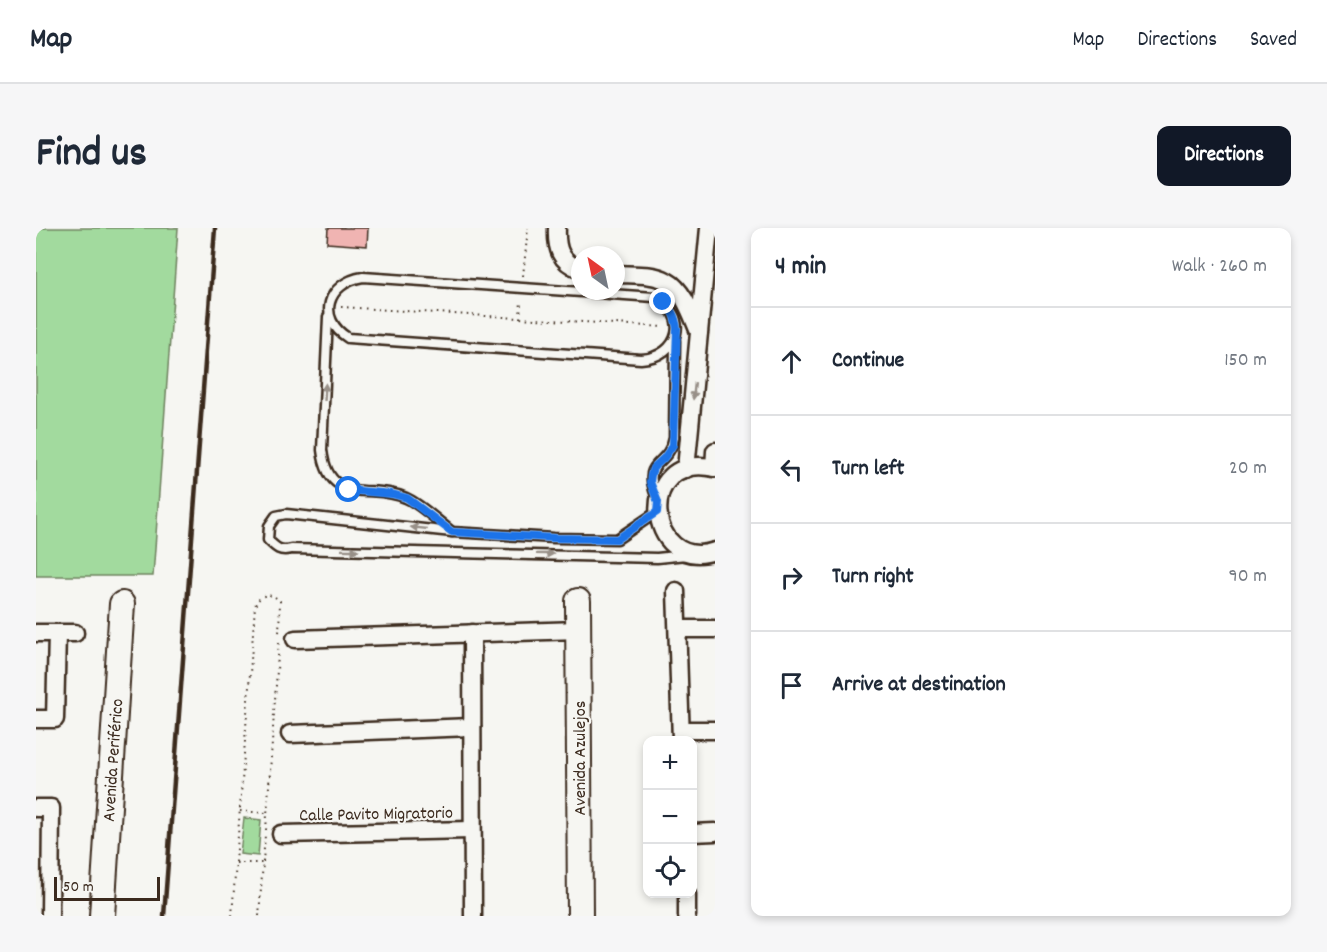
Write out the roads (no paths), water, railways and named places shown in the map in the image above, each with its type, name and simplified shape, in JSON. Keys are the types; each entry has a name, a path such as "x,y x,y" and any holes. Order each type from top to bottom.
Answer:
{"main road":[{"name":"Avenida Azulejos","path":"578,601 580,916"},
{"name":"Avenida Periférico","path":"102,916 122,604"}],"street":[{"path":"557,228 560,253 571,266"},
{"path":"686,469 709,228"},
{"path":"625,275 650,276 668,281 680,293 700,333"},
{"path":"715,451 714,468 700,466 686,469 674,476 664,486 658,507 660,527 669,540 682,549 698,553 715,550"},
{"path":"676,591 681,736 715,729"},
{"path":"678,629 715,629"},
{"path":"295,639 579,630"},
{"path":"36,633 75,633"},
{"path":"36,718 55,719 57,633"},
{"name":"Calle Pavito Migratorio","path":"472,633 473,916"},
{"path":"290,734 472,727"},
{"path":"50,916 51,808"},
{"name":"Calle Pavito Migratorio","path":"281,834 472,830"},
{"path":"697,833 715,832"},
{"path":"687,898 687,916"}],"lane":[{"path":"452,532 407,498 392,494 349,490 335,481 323,460 329,307 332,297 344,282 363,277 654,297 663,302 671,309 677,328 673,445 653,468 650,482 658,507 617,539 452,532 286,514 276,516 269,526 268,540 276,549 284,551 315,549 657,558 698,553"},
{"path":"329,307 333,326 348,338 358,340 641,359 653,358 662,354 675,338"}],"railway":[{"path":"164,916 215,228"}]}
